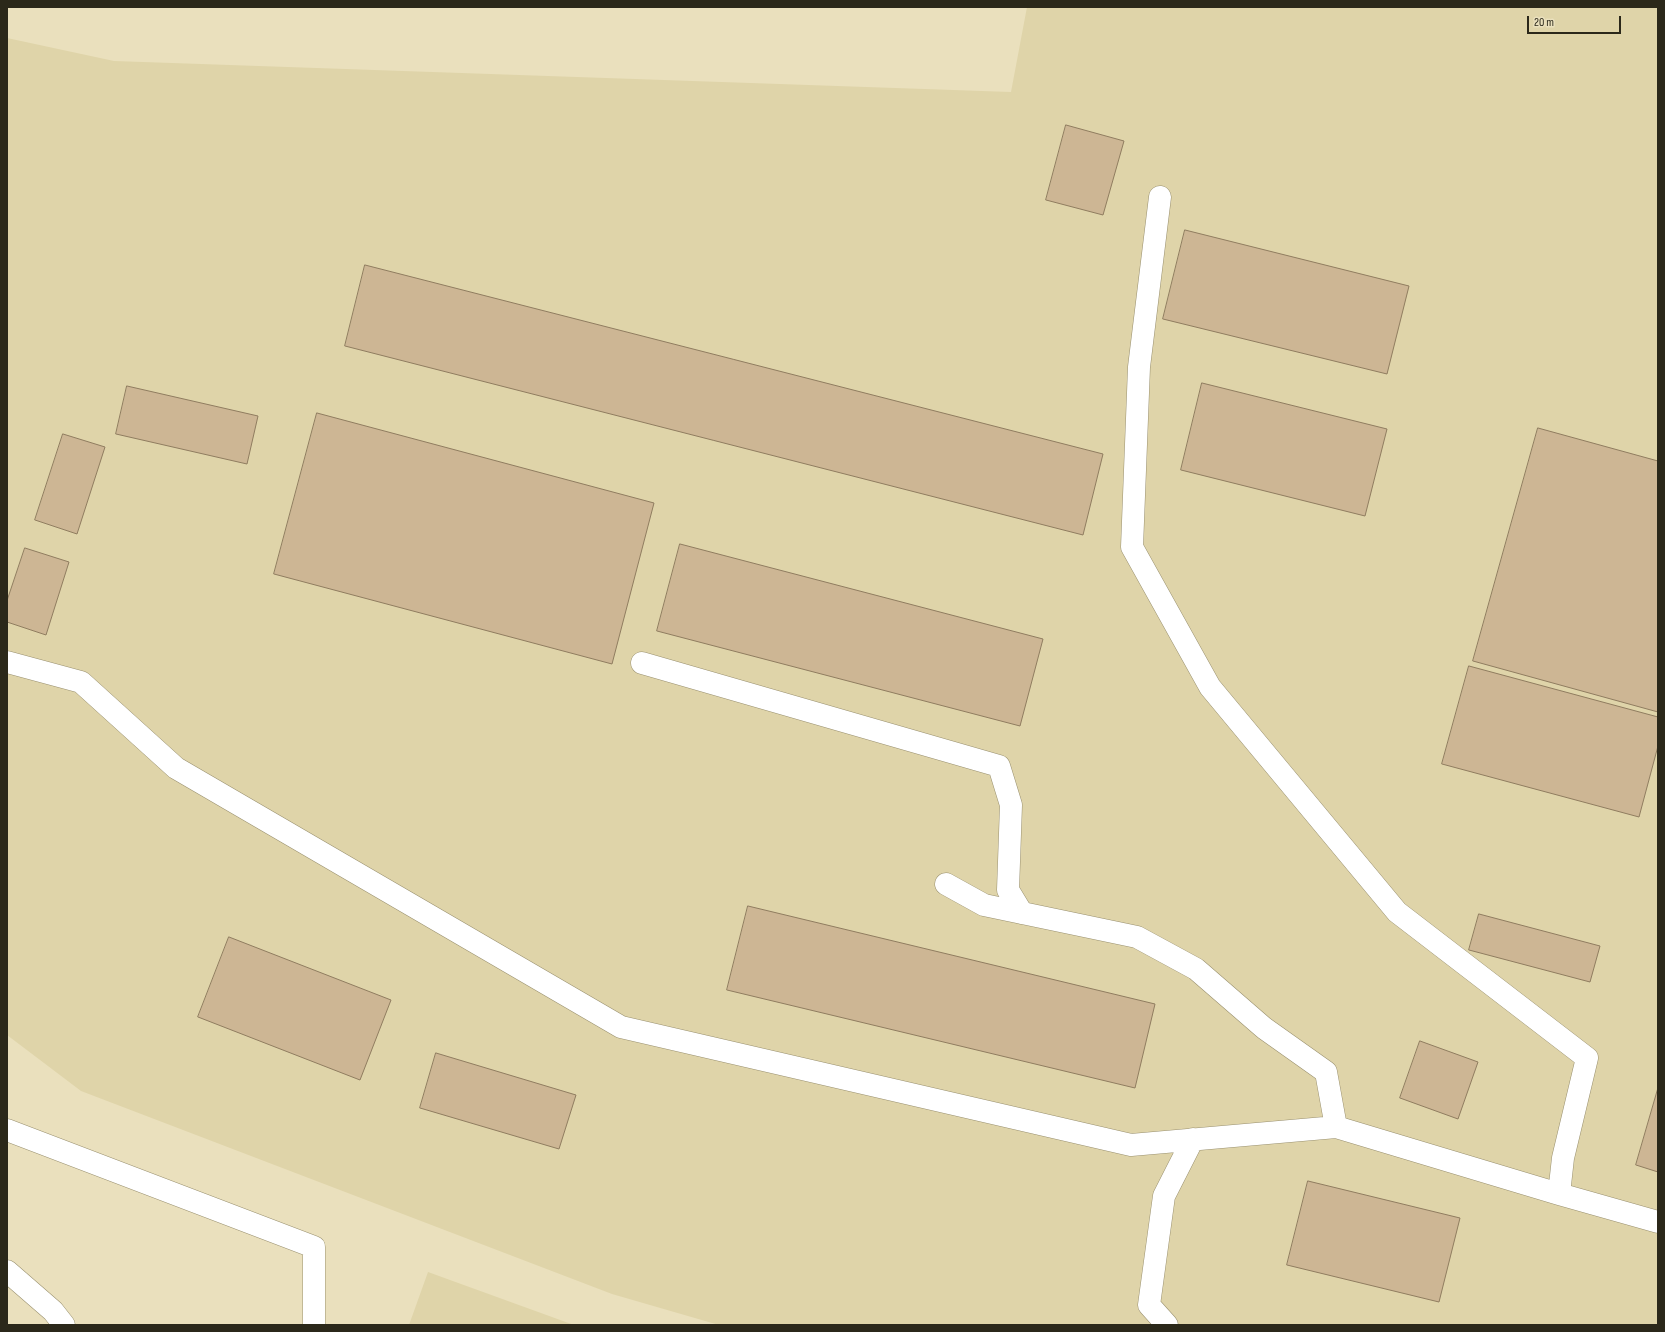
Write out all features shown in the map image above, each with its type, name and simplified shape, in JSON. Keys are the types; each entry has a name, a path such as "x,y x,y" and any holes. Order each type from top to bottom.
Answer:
{"street":[{"path":"1160,197 1139,367 1132,547 1210,687 1397,912 1587,1058 1563,1158 1559,1194"},
{"path":"7,662 81,682 176,768 621,1027 1131,1145 1336,1127 1658,1222"},
{"path":"642,663 999,766 1011,805 1008,890 1022,913"},
{"path":"946,884 984,905 1137,937 1196,969 1264,1028 1326,1072 1336,1127"},
{"path":"7,1130 314,1247 314,1325"},
{"path":"1167,1325 1149,1305 1164,1196 1193,1139"},
{"path":"7,1271 53,1311 64,1325"}],"shaded area":[{"path":"1027,7 1658,7 1658,1325 719,1325 612,1294 81,1091 7,1035 7,38 114,61 1011,92"},
{"path":"428,1272 574,1325 409,1325"}],"building":[{"path":"1066,125 1124,141 1103,215 1046,200"},
{"path":"1185,230 1409,286 1387,374 1163,319"},
{"path":"365,265 1103,454 1083,535 345,346"},
{"path":"1202,383 1387,429 1365,516 1181,470"},
{"path":"127,386 258,416 247,464 116,434"},
{"path":"317,413 654,503 612,664 274,574"},
{"path":"1538,428 1658,461 1658,712 1473,661"},
{"path":"63,434 105,447 77,534 35,520"},
{"path":"680,544 1043,639 1020,726 657,631"},
{"path":"25,548 69,562 46,635 7,622 7,601"},
{"path":"1469,666 1658,717 1658,746 1639,817 1442,764"},
{"path":"748,906 1155,1004 1135,1088 727,990"},
{"path":"1479,914 1600,946 1590,982 1469,950"},
{"path":"229,937 391,1000 360,1080 198,1017"},
{"path":"1420,1041 1478,1062 1458,1119 1400,1098"},
{"path":"436,1053 576,1095 559,1149 420,1108"},
{"path":"1658,1088 1658,1172 1636,1165"},
{"path":"1308,1181 1460,1218 1439,1302 1287,1265"}]}
